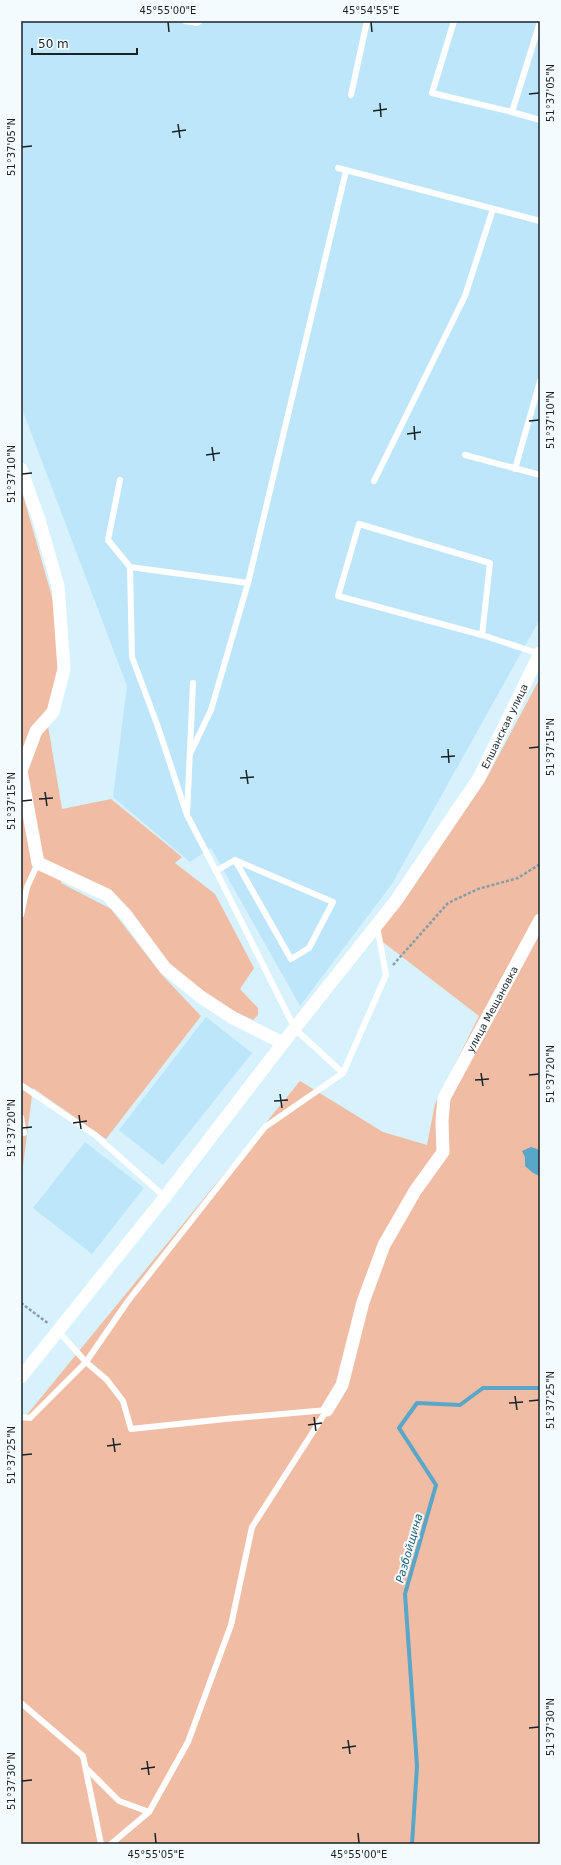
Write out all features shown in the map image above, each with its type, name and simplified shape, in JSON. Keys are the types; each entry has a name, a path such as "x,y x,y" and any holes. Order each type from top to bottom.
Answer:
{"street":[{"path":"21,469 40,520 58,586 64,669 53,712 36,731 21,771 38,863 106,895 126,915 164,968 201,997 233,1018 283,1043"},
{"name":"Елшанская улица","path":"21,1377 57,1330 165,1197 283,1043 395,902 480,778 540,654"},
{"name":"улица Мещановка","path":"326,1410 342,1385 363,1302 384,1245 414,1191 443,1152 442,1121 444,1098 540,920"}],"lane":[{"path":"185,21 197,23 200,21"},
{"path":"351,95 367,21"},
{"path":"454,21 432,93 540,120"},
{"path":"512,112 540,22"},
{"path":"338,168 540,221"},
{"path":"190,754 211,710 248,583 346,171"},
{"path":"374,481 465,296 493,209"},
{"path":"515,469 540,381"},
{"path":"465,455 540,475"},
{"path":"120,480 108,540 130,566 132,657 187,816 295,1029 343,1073"},
{"path":"482,635 490,563 359,524 338,596 482,635 540,654"},
{"path":"130,566 248,583"},
{"path":"187,816 194,683"},
{"path":"216,871 236,860"},
{"path":"236,860 333,902 309,948 291,959 236,860"},
{"path":"21,914 27,887 38,863"},
{"path":"21,1417 30,1418 86,1362 128,1301 265,1127 343,1073 386,974 377,924"},
{"path":"21,1085 95,1136 165,1197"},
{"path":"21,1117 24,1133"},
{"path":"57,1330 86,1362 107,1380 123,1401 131,1429 225,1418 326,1410"},
{"path":"111,1844 149,1812 188,1742 231,1625 252,1527 326,1410"},
{"path":"21,1703 83,1756 101,1844"},
{"path":"85,1767 119,1801 149,1812"}],"path":[{"path":"386,974 448,903 478,889 518,878 540,864"},
{"path":"21,1303 57,1330"}],"shaded area":[{"path":"21,21 540,21 540,619 392,884 300,1006 211,848 190,862 113,797 127,686 21,406"},
{"path":"21,488 64,639 47,720 62,809 111,799 182,857 175,863 215,894 254,968 240,989 258,1008 258,1015 253,1020 219,1004 169,964 109,890 63,869 61,883 111,909 163,976 201,1016 106,1139 33,1088 21,1181"},
{"path":"540,678 540,1844 21,1844 21,1422 300,1081 383,1132 427,1145 435,1104 479,1016 375,936 401,905 485,781"},
{"path":"206,1017 252,1053 163,1165 119,1130"},
{"path":"85,1142 144,1188 92,1254 33,1208"}],"water":[{"path":"531,1147 540,1150 540,1176 533,1173 525,1166 525,1157 522,1151"}],"waterway":[{"name":"Разбойщина","path":"412,1844 417,1766 405,1594 436,1485 399,1428 417,1403 460,1405 483,1388 540,1388"}]}
